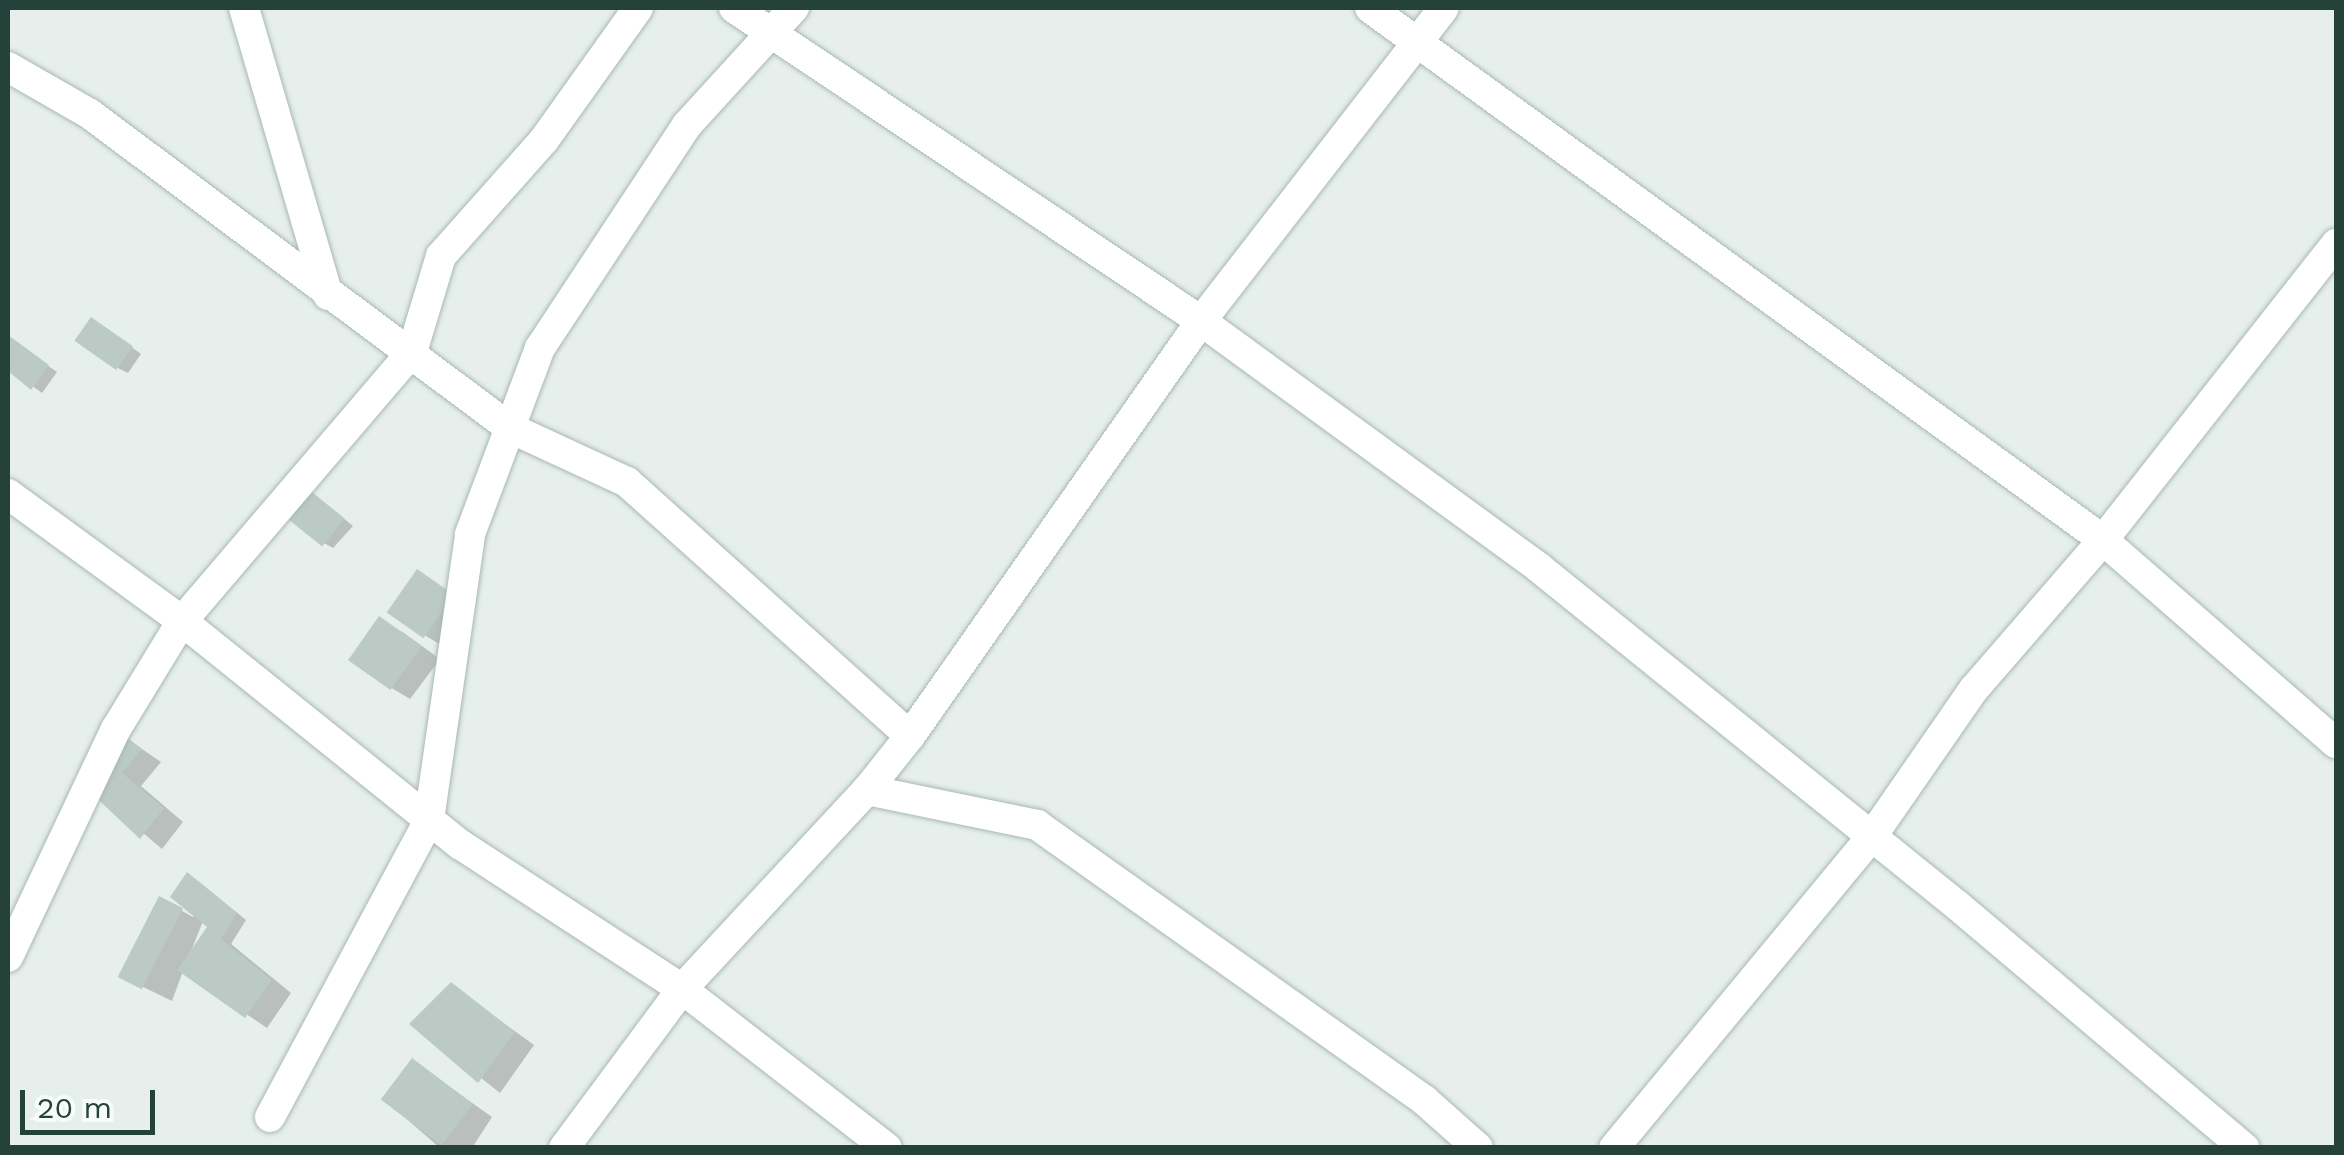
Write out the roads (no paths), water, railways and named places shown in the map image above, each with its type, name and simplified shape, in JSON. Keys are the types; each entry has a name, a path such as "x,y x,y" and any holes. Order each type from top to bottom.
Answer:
{"street":[{"path":"244,8 328,295"},
{"path":"8,957 116,729 182,621 412,352 441,256 544,140 638,8"},
{"path":"734,8 1201,321 1538,567 2244,1148"},
{"path":"270,1118 430,820 470,534 540,348 687,125 794,8"},
{"path":"1370,8 2102,540 2336,742"},
{"path":"564,1148 682,990 867,790 910,736 1201,321 1444,8"},
{"path":"8,67 90,114 510,428 627,482 910,736"},
{"path":"1614,1148 1870,838 1974,689 2327,279 2336,244"},
{"path":"8,494 182,621 430,820 682,990 887,1148"},
{"path":"867,790 1036,825 1424,1100 1478,1148"}]}
